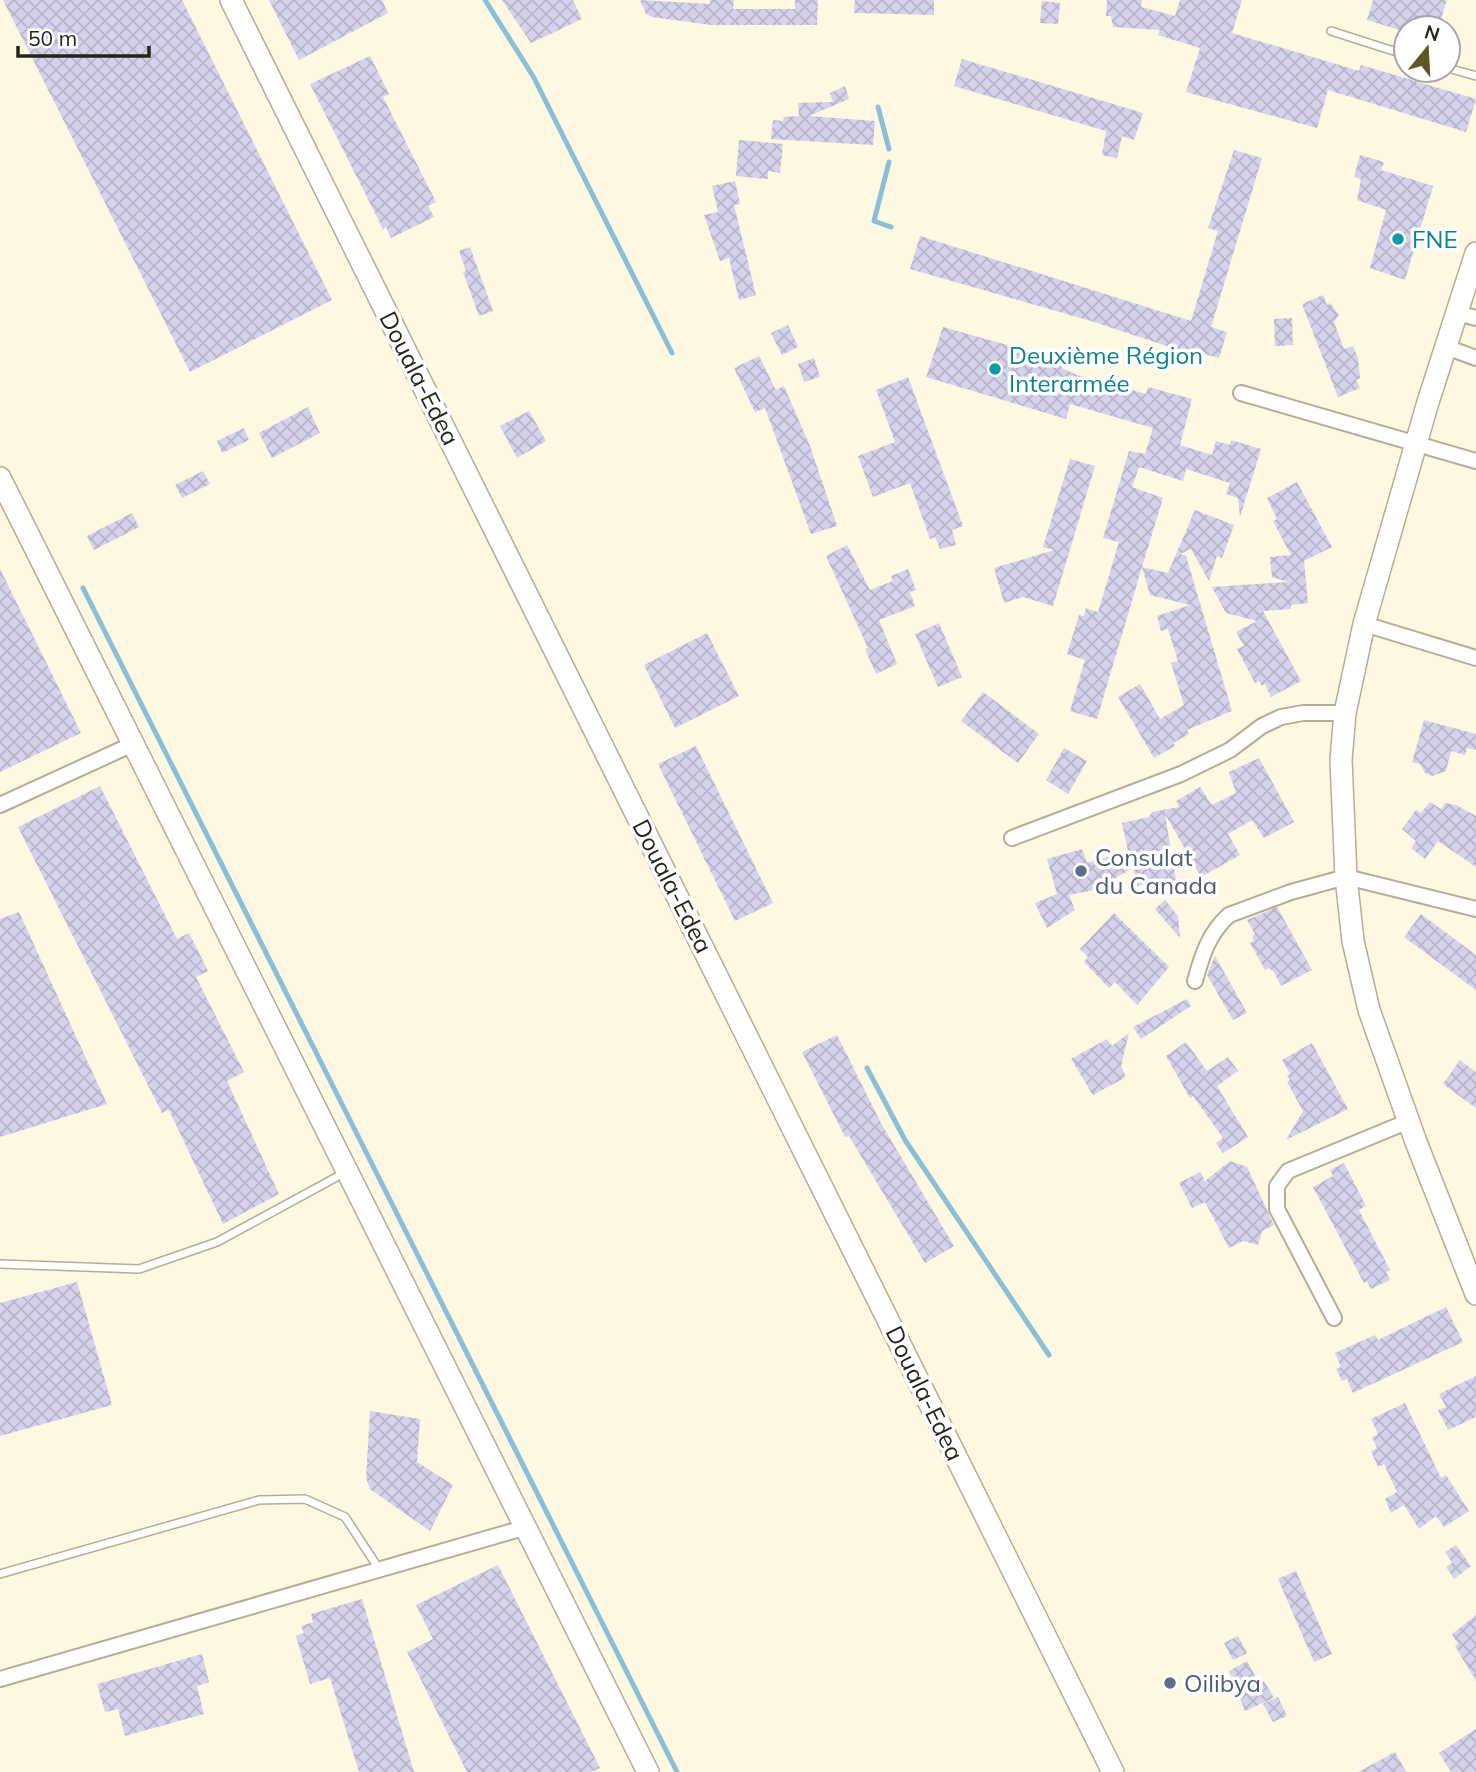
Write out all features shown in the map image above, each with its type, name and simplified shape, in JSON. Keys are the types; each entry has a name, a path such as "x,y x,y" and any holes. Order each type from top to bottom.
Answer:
{"main road":[{"name":"Douala-Edea","path":"231,0 1113,1772"},
{"path":"1476,253 1466,315 1446,348 1364,624 1345,713 1341,760 1346,877 1353,942 1369,1010 1476,1294"},
{"path":"0,478 649,1772"}],"street":[{"path":"1446,348 1476,358"},
{"path":"1241,393 1476,461"},
{"path":"1364,624 1476,658"},
{"path":"1012,838 1181,774 1230,750 1262,726 1281,717 1345,713"},
{"path":"0,805 133,744"},
{"path":"1195,981 1208,941 1217,925 1229,915 1291,892 1346,877 1476,909"},
{"path":"1334,1318 1277,1209 1278,1186 1288,1171 1409,1121"},
{"path":"0,1679 527,1527"}],"lane":[{"path":"1331,31 1392,51"},
{"path":"0,1264 139,1269 217,1242 348,1171"},
{"path":"0,1574 259,1500 271,1499 305,1499 345,1517 379,1569"}],"building":[{"path":"3,0 182,0 332,300 190,372"},
{"path":"269,0 382,0 388,13 299,60"},
{"path":"502,0 573,0 582,19 531,43"},
{"path":"640,0 710,4 710,0 734,0 733,9 795,9 795,0 818,0 817,25 711,25 652,17 646,14"},
{"path":"855,0 934,0 934,15 854,13"},
{"path":"1107,0 1142,0 1141,7 1175,16 1180,0 1242,0 1232,33 1359,71 1361,65 1392,74 1392,84 1425,84 1476,99 1466,132 1328,90 1317,128 1186,92 1200,48 1158,35 1160,30 1113,27 1111,16 1106,16"},
{"path":"1373,0 1447,0 1442,14 1392,14 1392,28 1367,20"},
{"path":"1042,1 1060,3 1058,24 1040,23"},
{"path":"370,56 389,94 383,97 436,202 428,206 434,217 391,238 386,227 383,229 310,84"},
{"path":"962,59 1143,113 1134,140 1122,136 1117,158 1102,155 1106,131 954,86"},
{"path":"845,86 849,99 809,116 875,121 873,145 771,139 773,120 783,121 784,117 799,116 798,103 833,102 830,93"},
{"path":"739,140 783,144 780,173 768,171 768,179 736,176"},
{"path":"1234,150 1262,158 1211,327 1227,332 1219,358 1201,353 1200,357 1091,321 910,269 920,236 1191,321 1218,231 1208,228"},
{"name":"FNE","path":"1360,155 1384,162 1381,170 1433,186 1405,280 1370,268 1386,210 1357,200 1361,179 1354,177"},
{"path":"735,181 740,204 734,205 756,295 739,300 729,258 720,261 704,215 718,212 712,186"},
{"path":"470,247 493,311 479,316 463,272 466,271 459,251"},
{"path":"1323,295 1327,305 1330,303 1339,315 1334,322 1344,349 1353,346 1358,358 1360,378 1356,380 1360,388 1338,397 1302,304"},
{"path":"1292,318 1293,345 1275,346 1274,319"},
{"path":"788,325 798,347 782,355 771,333"},
{"path":"943,327 1064,361 1062,368 1077,375 1146,394 1148,387 1192,399 1180,445 1212,455 1216,441 1230,445 1231,440 1261,449 1240,517 1238,498 1226,494 1230,483 1186,469 1183,481 1139,467 1132,487 1163,498 1097,719 1070,711 1085,660 1067,654 1079,615 1084,616 1086,608 1098,612 1119,542 1103,538 1129,451 1145,454 1153,428 1070,404 1066,419 926,377"},
{"path":"759,356 776,390 784,386 810,446 837,526 811,534 765,408 755,412 734,368"},
{"path":"814,358 820,377 804,382 798,364"},
{"path":"908,377 963,526 952,530 956,545 940,549 935,537 930,539 910,483 873,497 858,456 895,442 876,390"},
{"path":"308,407 320,433 272,458 259,433"},
{"path":"529,411 546,441 517,458 500,426"},
{"path":"244,428 249,440 222,453 217,441"},
{"path":"1070,459 1095,466 1053,606 1023,597 1004,603 994,568 1054,550 1043,547"},
{"path":"203,471 210,484 182,498 175,485"},
{"path":"1297,482 1332,547 1304,561 1308,603 1291,605 1291,609 1263,611 1301,681 1271,697 1265,684 1262,686 1259,681 1255,683 1237,649 1244,646 1236,632 1257,621 1226,613 1212,587 1288,582 1272,577 1270,557 1291,555 1273,521 1277,519 1267,498"},
{"path":"1195,510 1234,525 1222,558 1217,556 1209,581 1191,549 1180,554 1186,556 1232,711 1187,730 1189,734 1173,743 1175,746 1154,758 1118,697 1140,684 1160,719 1184,705 1171,663 1178,661 1168,629 1161,631 1157,616 1190,605 1150,595 1142,567 1168,573"},
{"path":"132,513 139,527 94,550 87,536"},
{"path":"847,545 870,590 893,581 891,576 908,569 916,590 910,592 915,606 879,620 897,664 876,674 865,649 868,648 826,556"},
{"path":"0,569 81,733 0,772"},
{"path":"939,623 962,677 938,687 915,634"},
{"path":"707,633 739,696 675,728 644,665"},
{"path":"983,692 1039,734 1018,763 961,721"},
{"path":"1424,720 1476,734 1476,750 1467,748 1465,755 1451,751 1446,771 1432,776 1425,773 1420,764 1412,762"},
{"path":"696,746 773,903 735,921 658,764"},
{"path":"1064,748 1087,761 1068,794 1046,780"},
{"path":"1259,758 1294,822 1264,838 1252,820 1228,834 1240,855 1201,877 1165,814 1177,886 1145,892 1144,884 1137,886 1133,868 1094,890 1069,895 1075,910 1047,928 1035,903 1057,894 1047,859 1082,849 1087,863 1128,851 1122,823 1149,817 1152,812 1179,807 1176,801 1200,787 1212,805 1236,793 1229,772"},
{"path":"100,786 177,939 189,933 208,971 196,977 244,1072 227,1081 279,1194 223,1224 169,1110 162,1113 18,827"},
{"path":"1430,802 1441,809 1445,803 1456,805 1476,816 1476,867 1438,841 1425,859 1411,848 1416,841 1402,829 1416,810 1421,813"},
{"path":"1165,900 1178,916 1180,938 1155,909"},
{"path":"1277,907 1312,970 1281,986 1274,972 1269,968 1265,970 1250,943 1254,941 1252,936 1255,934 1247,920"},
{"path":"19,912 107,1104 0,1137 0,919"},
{"path":"1114,913 1169,967 1137,1005 1115,982 1109,988 1084,962 1088,957 1080,949"},
{"path":"1421,914 1476,955 1476,990 1404,937"},
{"path":"1215,956 1247,1013 1233,1020 1207,975"},
{"path":"1187,999 1191,1006 1141,1039 1133,1027"},
{"path":"1129,1033 1121,1066 1126,1077 1093,1095 1071,1059 1107,1039 1112,1046"},
{"path":"837,1035 882,1125 954,1246 925,1263 849,1136 845,1137 802,1052"},
{"path":"1186,1042 1207,1071 1228,1057 1238,1071 1217,1086 1248,1137 1223,1153 1216,1143 1223,1138 1193,1096 1190,1098 1166,1056"},
{"path":"1312,1043 1348,1109 1286,1140 1303,1111 1287,1082 1290,1080 1287,1075 1290,1074 1282,1060"},
{"path":"1460,1060 1476,1072 1476,1108 1443,1084"},
{"path":"1230,1161 1247,1167 1274,1225 1262,1231 1258,1245 1243,1241 1229,1248 1205,1202 1192,1208 1179,1183 1200,1172 1205,1181"},
{"path":"1344,1163 1366,1206 1359,1210 1390,1270 1386,1272 1390,1280 1371,1289 1367,1281 1364,1283 1313,1187 1333,1176 1330,1170"},
{"path":"77,1282 112,1405 0,1436 0,1303"},
{"path":"1446,1307 1463,1342 1353,1393 1347,1379 1342,1381 1336,1369 1341,1367 1335,1353 1375,1335 1378,1340"},
{"path":"1476,1376 1476,1417 1448,1430 1438,1410 1446,1407 1439,1394"},
{"path":"1405,1403 1441,1478 1446,1475 1469,1511 1444,1527 1436,1516 1419,1529 1404,1505 1391,1513 1385,1499 1397,1492 1384,1464 1378,1467 1371,1451 1377,1448 1372,1437 1378,1434 1371,1419"},
{"path":"370,1411 420,1419 417,1462 453,1485 430,1531 370,1489 366,1478"},
{"path":"1456,1545 1471,1566 1454,1579 1446,1567 1452,1563 1445,1552"},
{"path":"498,1565 600,1768 592,1772 467,1772 407,1652 433,1639 416,1605"},
{"path":"1296,1571 1332,1654 1314,1662 1278,1579"},
{"path":"362,1599 414,1772 359,1772 330,1678 310,1684 296,1636 304,1633 301,1626 313,1622 311,1614"},
{"path":"1476,1615 1476,1681 1455,1646 1458,1644 1452,1634"},
{"path":"1238,1636 1247,1653 1233,1660 1224,1643"},
{"path":"202,1654 209,1682 197,1686 204,1714 125,1736 118,1709 105,1712 97,1684"},
{"path":"1247,1661 1259,1683 1264,1681 1274,1698 1245,1711 1229,1671"},
{"path":"1278,1697 1287,1716 1273,1722 1263,1704"},
{"path":"1476,1729 1476,1772 1451,1772 1439,1753"},
{"path":"1395,1752 1406,1772 1358,1772"}],"waterway":[{"path":"485,0 533,76 672,353"},
{"path":"878,107 889,149"},
{"path":"889,162 874,221 891,227"},
{"path":"83,588 677,1772"},
{"path":"867,1068 905,1140 1049,1355"}],"place":[{"name":"FNE","path":"1398,239"},
{"name":"Deuxième Région Interarmée","path":"995,369"},
{"name":"Consulat du Canada","path":"1081,871"},
{"name":"Oilibya","path":"1170,1683"}]}
